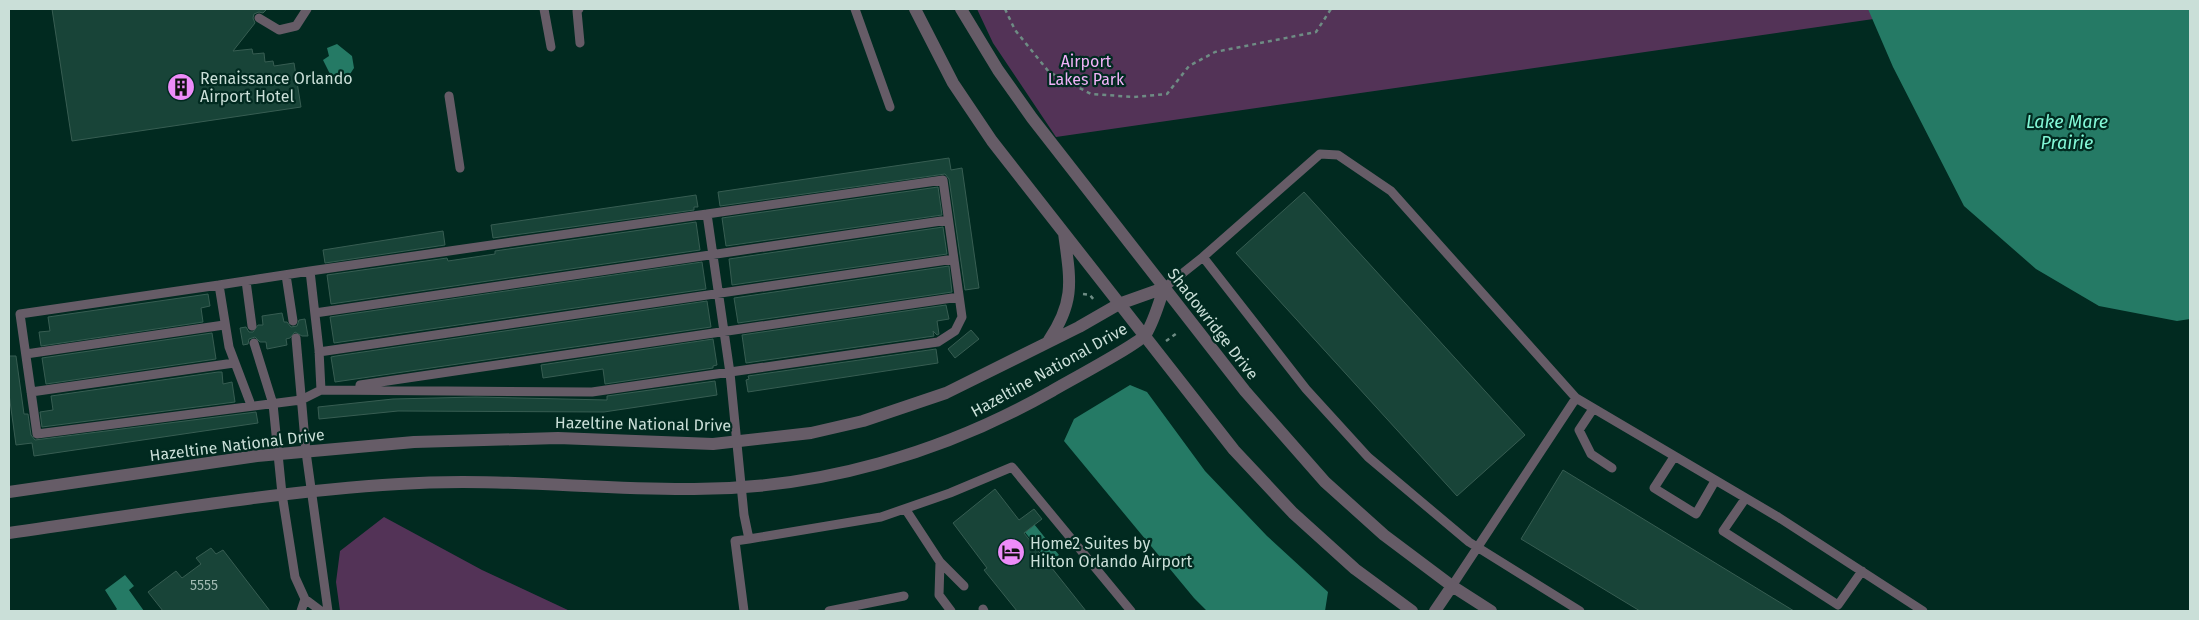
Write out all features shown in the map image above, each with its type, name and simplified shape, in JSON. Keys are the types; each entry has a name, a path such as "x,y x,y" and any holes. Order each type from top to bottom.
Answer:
{"street":[{"path":"915,9 930,42 970,110 1234,450 1293,513 1355,569 1412,611"},
{"name":"Shadowridge Drive","path":"962,9 984,48 1015,95 1245,391 1325,482 1384,535 1452,586 1491,611"},
{"path":"1048,340 1065,313 1069,292 1063,232"},
{"name":"Hazeltine National Drive","path":"9,492 278,454 414,442 558,438 686,444 737,443 811,433 897,410 976,380 1048,340 1079,327 1119,304 1164,288"},
{"name":"Hazeltine National Drive","path":"9,533 311,491 447,482 672,489 742,488 792,482 844,472 896,459 942,443 1010,414 1145,336 1164,288"},
{"path":"1435,611 1452,586"}],"lane":[{"path":"259,18 279,30 296,26 307,9"},
{"path":"544,9 551,47"},
{"path":"579,9 577,11 580,43"},
{"path":"855,9 890,107"},
{"path":"449,96 460,168"},
{"path":"1164,288 1203,257 1320,154 1338,155 1391,191 1576,398 1745,498 1923,611"},
{"path":"943,180 962,317 960,324 947,337 938,342 592,392 321,390 301,400 37,434 20,314 707,214 943,180"},
{"path":"707,214 730,373 742,488 750,539"},
{"path":"315,313 948,220"},
{"path":"1203,257 1306,389 1368,457 1450,527 1479,549 1580,611"},
{"path":"320,352 954,259"},
{"path":"310,271 320,352 321,390"},
{"path":"286,275 293,321"},
{"path":"246,281 252,326"},
{"path":"219,285 224,325 234,363 251,405"},
{"path":"332,390 959,298"},
{"path":"26,354 224,325"},
{"path":"296,338 306,452 328,611"},
{"path":"254,343 273,404 282,494 295,577 305,599 320,611"},
{"path":"31,392 234,363"},
{"path":"1452,586 1479,549 1576,398"},
{"path":"1593,409 1579,430 1591,454 1612,468"},
{"path":"1674,457 1654,488 1696,514 1715,481"},
{"path":"744,611 735,541 881,517 906,510 1012,468 1132,611"},
{"path":"1745,498 1723,531 1838,605 1862,571"},
{"path":"906,510 940,562 964,586"},
{"path":"940,562 939,595 951,611"},
{"path":"829,611 904,596"},
{"path":"301,611 305,599"}],"path":[{"path":"1005,9 1015,30 1049,72 1091,94 1134,97 1167,94 1189,66 1215,52 1316,32 1331,9"},
{"path":"1083,294 1090,296 1094,300"},
{"path":"1165,342 1177,333"}],"green space":[{"name":"Airport Lakes Park","path":"977,9 1943,9 1056,137 993,43"},
{"path":"384,517 482,570 570,611 340,611 336,582 340,551"}],"water":[{"name":"Lake Mare Prairie","path":"1868,9 2190,9 2190,319 2177,321 2099,306 2036,269 1964,206 1893,67"},
{"path":"337,44 352,56 354,68 344,83 335,84 323,60 329,56 327,48"},
{"path":"1130,385 1147,392 1205,471 1267,536 1328,592 1325,611 1207,611 1194,598 1064,441 1074,419"},
{"path":"1034,524 1059,555 1049,562 1024,531"},
{"path":"125,575 134,586 129,590 144,611 115,611 117,609 105,590"}],"building":[{"name":"Renaissance Orlando Airport Hotel","path":"52,9 267,9 263,13 254,14 255,23 233,51 252,49 253,54 264,53 265,62 273,61 274,66 294,63 301,107 72,141"},
{"path":"949,158 951,170 962,168 979,288 965,290 949,179 945,174 720,206 718,192"},
{"path":"938,187 942,215 726,246 722,218"},
{"path":"1304,192 1525,435 1457,496 1236,253"},
{"path":"696,195 698,207 694,207 694,210 493,238 491,225"},
{"path":"696,222 700,250 331,304 327,275 447,258 448,261 495,254 495,251"},
{"path":"943,227 947,254 732,285 729,259"},
{"path":"443,231 445,245 325,263 323,250"},
{"path":"702,262 706,289 334,343 330,317"},
{"path":"949,266 952,292 738,323 734,298"},
{"path":"208,294 210,306 201,308 203,322 41,346 39,332 50,331 48,317"},
{"path":"707,301 711,327 335,382 331,357"},
{"path":"946,305 949,319 937,321 939,334 937,335 933,331 934,336 746,363 742,335"},
{"path":"282,313 284,322 287,322 291,327 297,326 299,320 305,319 308,336 302,336 295,332 290,338 286,339 287,345 267,349 266,342 260,342 255,337 249,339 248,344 243,345 240,328 246,327 249,332 253,332 258,325 263,325 262,316"},
{"path":"971,330 979,339 955,358 948,349"},
{"path":"212,333 216,359 46,384 42,358"},
{"path":"713,339 717,365 713,366 713,368 605,384 603,369 543,378 541,365"},
{"path":"936,349 938,363 748,392 746,380 749,379 748,376"},
{"path":"9,356 16,356 24,414 28,414 31,435 35,440 256,412 258,423 34,456 32,443 16,445 9,394"},
{"path":"222,372 223,384 232,382 235,402 42,427 40,412 53,410 51,396"},
{"path":"715,381 717,395 604,412 398,411 319,419 318,407 393,399 476,397 607,400 607,396"},
{"path":"1563,470 1794,611 1640,611 1521,539"},
{"name":"Home2 Suites by Hilton Orlando Airport","path":"995,489 1019,520 1034,509 1042,519 1024,533 1086,611 1017,611 984,570 987,568 953,523"},
{"path":"211,548 216,554 223,550 270,611 163,611 148,592 176,571 182,578 201,564 196,558"}],"place":[{"name":"Renaissance Orlando Airport Hotel","path":"181,87"},
{"name":"Home2 Suites by Hilton Orlando Airport","path":"1011,552"}]}
